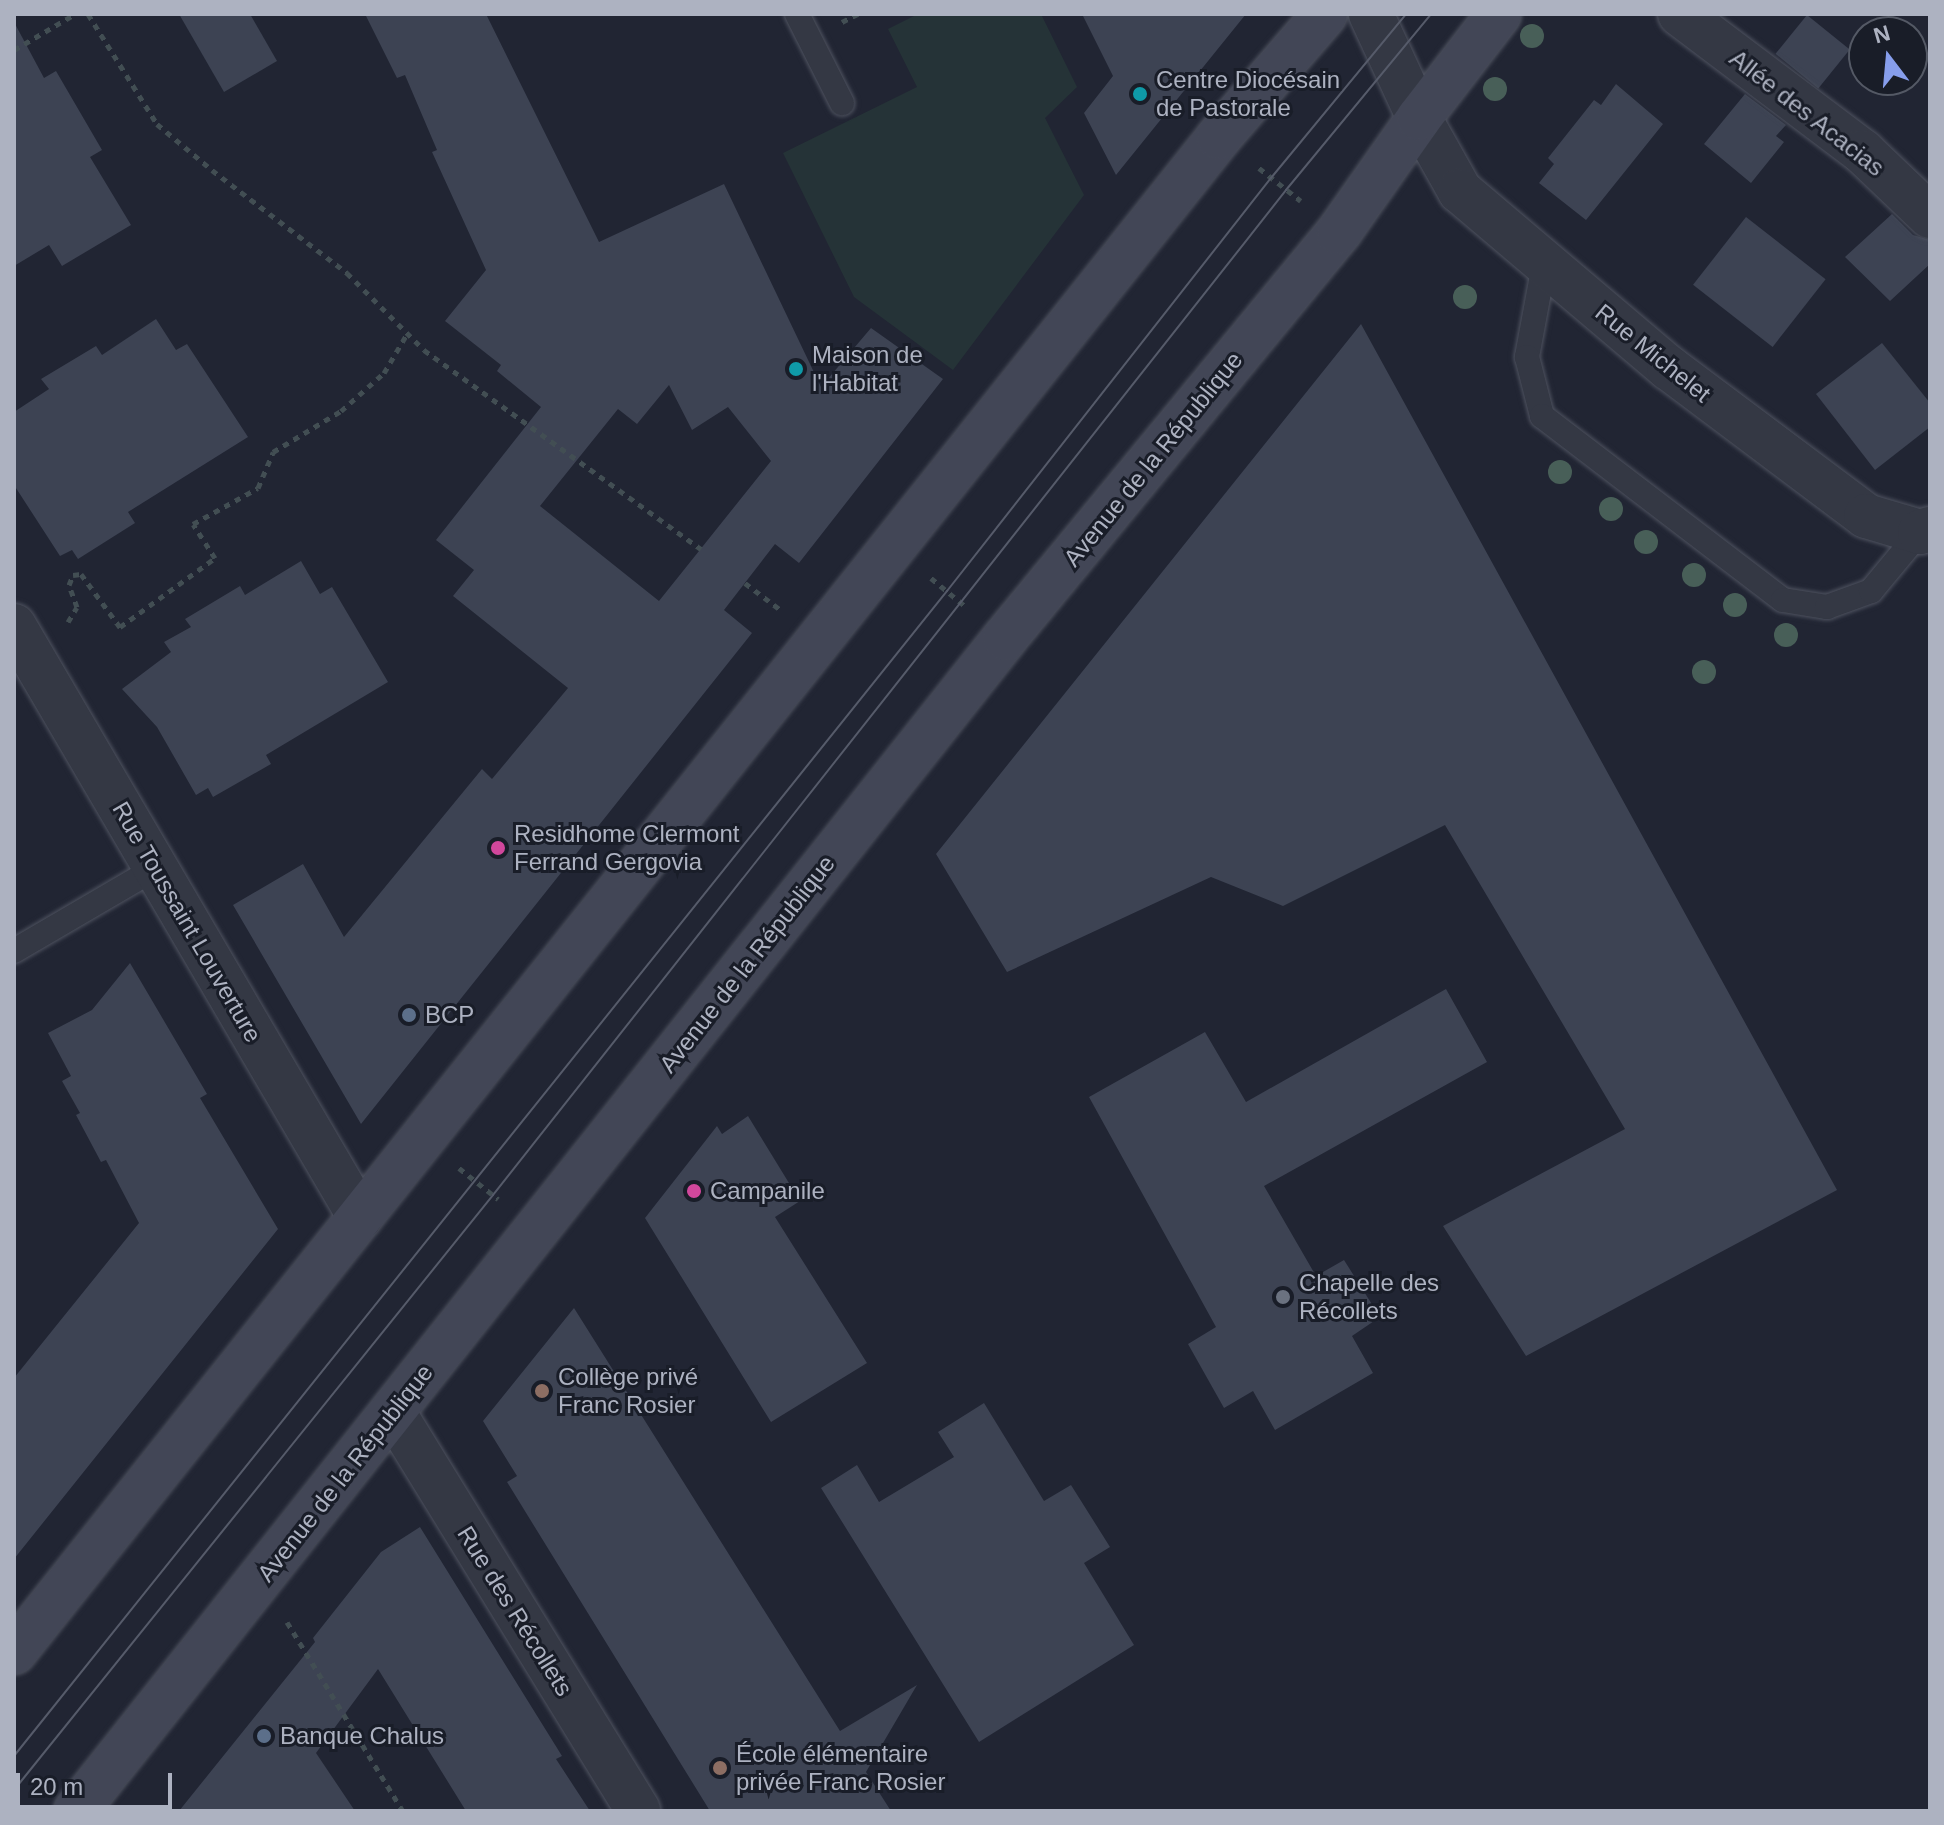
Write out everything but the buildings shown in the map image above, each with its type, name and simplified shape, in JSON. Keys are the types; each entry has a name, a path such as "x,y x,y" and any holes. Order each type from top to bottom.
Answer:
{"main road":[{"path":"14,1652 1219,137 1325,14"},
{"name":"Avenue de la République","path":"76,1811 1005,638 1339,232 1419,118 1499,14"}],"street":[{"path":"1371,14 1419,118"},
{"name":"Allée des Acacias","path":"1680,14 1863,152 1930,216"},
{"name":"Rue Michelet","path":"1419,118 1460,191 1544,265 1669,368 1866,516 1927,539"},
{"name":"Rue Toussaint Louverture","path":"14,626 360,1217"},
{"name":"Rue des Récollets","path":"393,1412 638,1811"}],"lane":[{"path":"797,14 842,103"},
{"path":"1544,265 1527,357 1542,416 1783,600 1827,607 1871,591 1927,539"},
{"path":"14,951 156,868"}],"path":[{"path":"14,50 75,14"},
{"path":"88,14 157,124 347,273 407,334 501,408 701,549"},
{"path":"1219,137 1339,232"},
{"path":"63,626 72,620 77,607 69,585 73,575 81,574 120,627 215,558 193,524 258,488 273,452 341,411 384,373 407,334"},
{"path":"893,547 1005,638"},
{"path":"421,1138 537,1229"},
{"path":"261,1580 403,1811"}],"shaded area":[{"path":"918,14 1041,14 1077,87 1045,118 1084,195 953,370 854,297 783,153 917,87 888,29"}],"tram line":[{"path":"14,1756 947,591 1271,178 1406,14"},
{"path":"14,1790 493,1195 1286,190 1431,14"}],"place":[{"name":"Centre Diocésain de Pastorale","path":"1140,94"},
{"name":"Maison de l'Habitat","path":"796,369"},
{"name":"Residhome Clermont Ferrand Gergovia","path":"498,848"},
{"name":"BCP","path":"409,1015"},
{"name":"Campanile","path":"694,1191"},
{"name":"Chapelle des Récollets","path":"1283,1297"},
{"name":"Collège privé Franc Rosier","path":"542,1391"},
{"name":"Banque Chalus","path":"264,1736"},
{"name":"École élémentaire privée Franc Rosier","path":"720,1768"}]}
